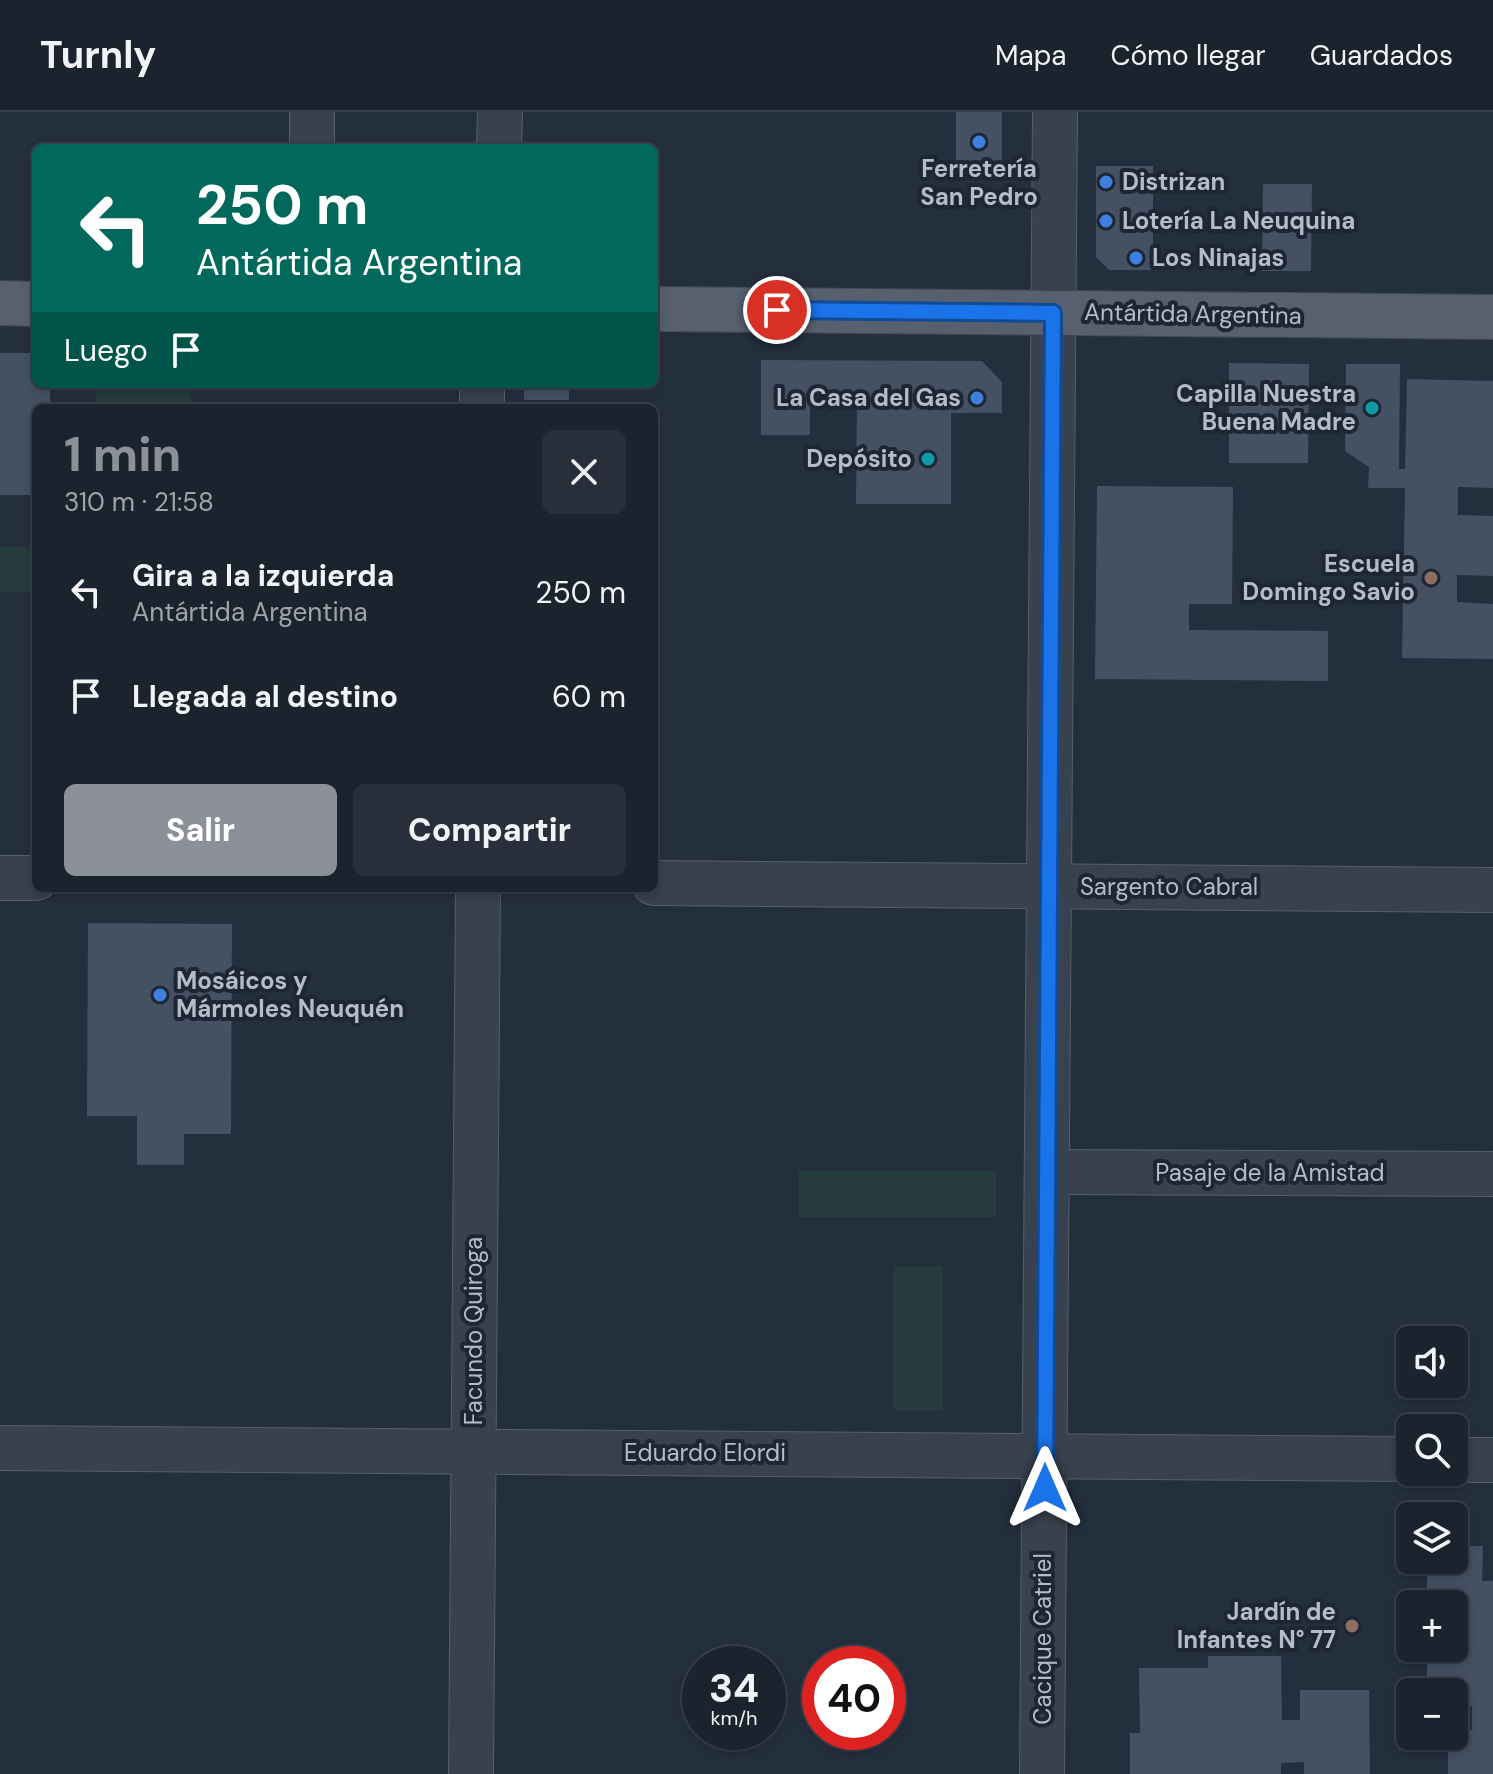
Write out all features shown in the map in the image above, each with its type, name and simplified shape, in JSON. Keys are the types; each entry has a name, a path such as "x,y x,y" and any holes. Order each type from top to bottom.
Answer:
{"main road":[{"path":"0,303 32,304"},
{"name":"Antártida Argentina","path":"658,309 1493,317"}],"street":[{"path":"312,112 312,144"},
{"path":"499,144 500,112"},
{"name":"Cacique Catriel","path":"1042,1774 1055,112"},
{"path":"0,878 32,878"},
{"name":"Sargento Cabral","path":"658,883 1493,890"},
{"name":"Facundo Quiroga","path":"471,1774 478,892"},
{"name":"Pasaje de la Amistad","path":"1047,1172 1493,1174"},
{"name":"Eduardo Elordi","path":"0,1448 1396,1459"},
{"path":"1468,1460 1493,1460"}],"green space":[{"path":"96,388 191,388 191,404 96,404"},
{"path":"0,547 32,547 32,592 0,592"},
{"path":"799,1171 996,1171 996,1217 799,1217"},
{"path":"894,1266 943,1266 943,1410 894,1410"}],"building":[{"name":"Ferretería San Pedro","path":"956,112 1002,112 1002,173 956,172"},
{"path":"1096,166 1153,166 1153,270 1109,270 1096,257"},
{"path":"1263,184 1312,184 1311,271 1262,271"},
{"path":"0,353 32,353 32,388 50,388 50,404 32,404 32,495 0,495"},
{"path":"761,360 982,361 1002,382 1002,413 951,413 951,504 856,504 857,393 810,392 810,435 761,435"},
{"path":"1229,363 1309,364 1308,463 1229,463"},
{"path":"1346,364 1400,364 1399,469 1405,469 1407,379 1493,381 1493,488 1458,487 1458,515 1493,516 1493,576 1457,575 1457,602 1493,604 1493,659 1402,658 1405,488 1368,488 1369,467 1345,451"},
{"path":"524,388 569,388 569,400 524,400"},
{"path":"1097,486 1233,487 1232,604 1189,604 1189,630 1328,631 1328,681 1095,679"},
{"name":"Mosáicos y Mármoles Neuquén","path":"88,923 232,924 231,1134 184,1134 184,1165 137,1165 137,1116 87,1116"},
{"path":"1468,1546 1483,1546 1482,1581 1493,1581 1493,1774 1448,1774 1448,1750 1468,1750 1472,1706 1468,1706 1468,1678 1427,1678 1427,1662 1468,1662 1468,1590 1427,1590 1427,1574 1468,1574"},
{"path":"1208,1656 1281,1656 1282,1720 1300,1720 1300,1690 1369,1690 1370,1774 1304,1774 1304,1762 1281,1763 1281,1774 1130,1774 1130,1733 1140,1733 1139,1668 1208,1668"}],"place":[{"name":"Ferretería San Pedro","path":"979,142"},
{"name":"Distrizan","path":"1106,182"},
{"name":"Lotería La Neuquina","path":"1106,221"},
{"name":"Los Ninajas","path":"1136,258"},
{"name":"La Casa del Gas","path":"977,398"},
{"name":"Capilla Nuestra Buena Madre","path":"1372,408"},
{"name":"Depósito","path":"928,459"},
{"name":"Escuela Domingo Savio","path":"1431,578"},
{"name":"Mosáicos y Mármoles Neuquén","path":"160,995"},
{"name":"Jardín de Infantes N° 77","path":"1352,1626"}],"route":[{"path":"777,310 1053,313 1045,1488"}]}
